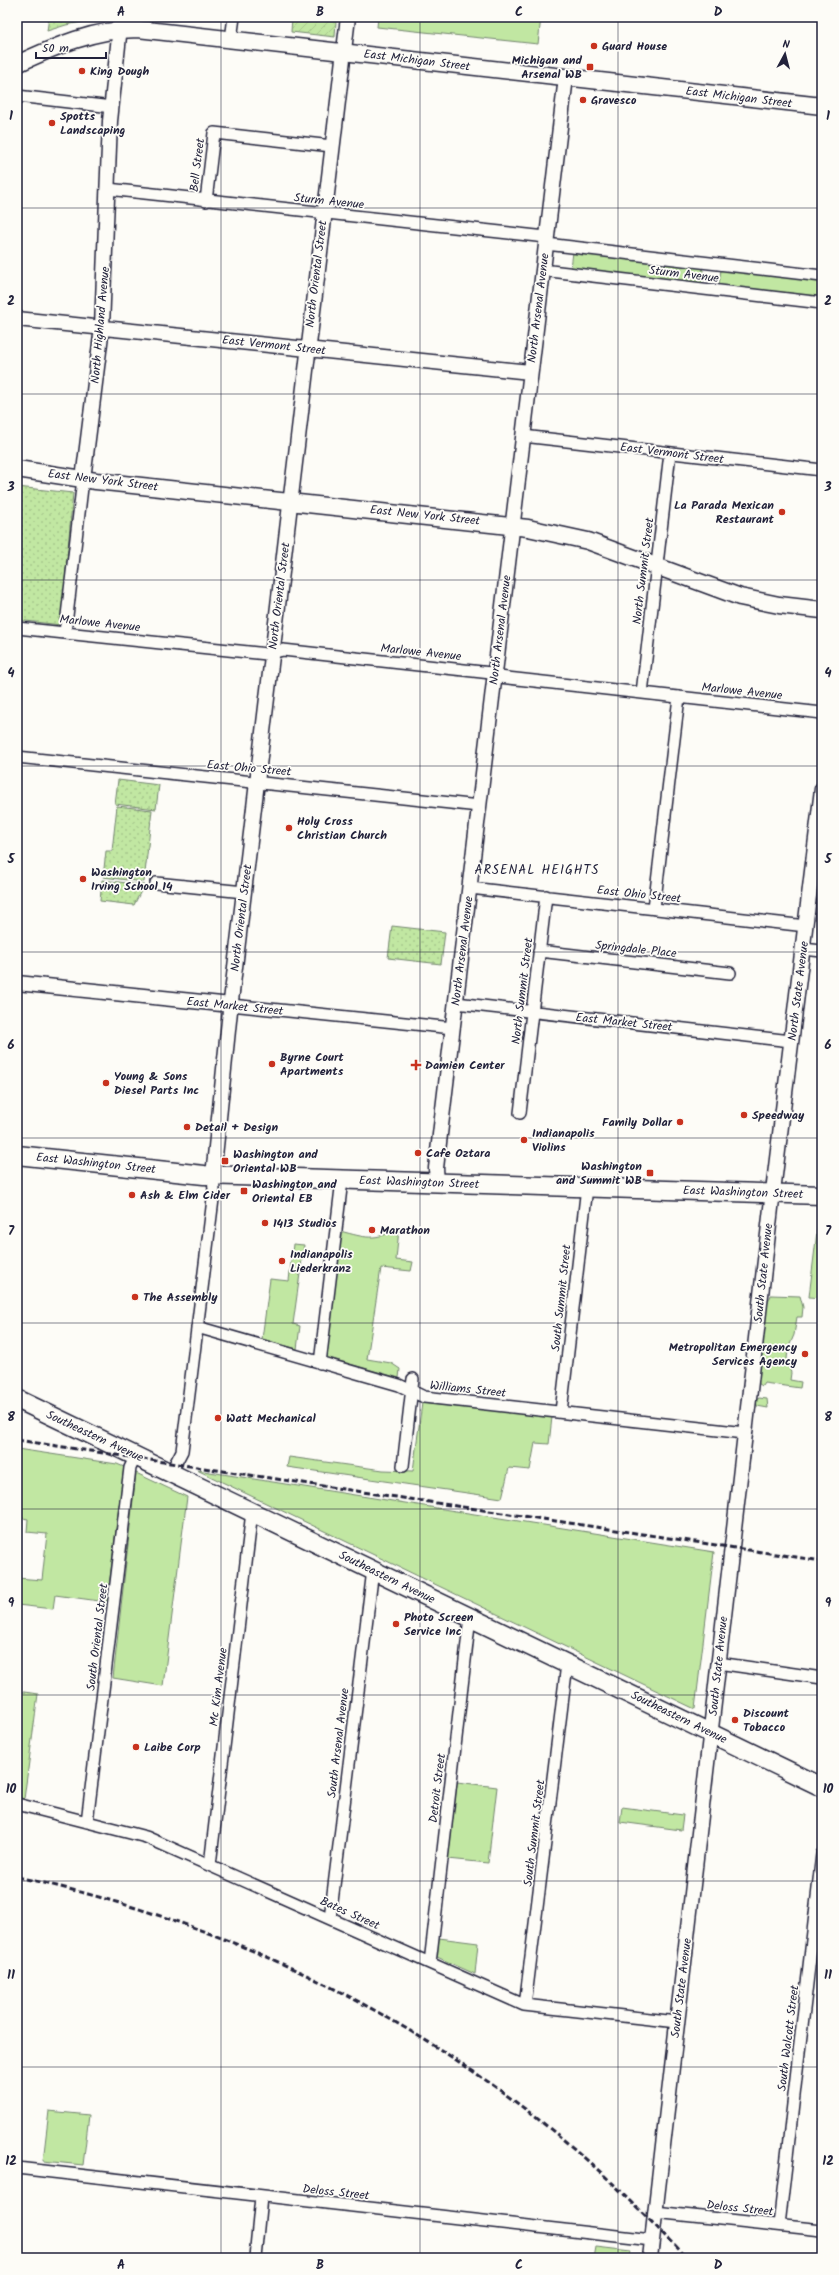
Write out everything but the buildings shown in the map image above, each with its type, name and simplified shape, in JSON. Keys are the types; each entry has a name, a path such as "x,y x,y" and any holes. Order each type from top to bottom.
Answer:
{"main road":[{"name":"East Michigan Street","path":"17,64 71,40 121,23 138,29 822,106"},
{"name":"East New York Street","path":"17,469 83,479 512,526 576,538 751,600 822,610"},
{"name":"East Washington Street","path":"17,1154 213,1176 822,1195"},
{"name":"Southeastern Avenue","path":"17,1399 711,1732 822,1787"}],"street":[{"path":"231,39 234,17"},
{"name":"North Oriental Street","path":"213,1176 244,892 348,17"},
{"name":"North Highland Avenue","path":"65,633 102,327 112,107 121,23"},
{"name":"North Arsenal Avenue","path":"437,1183 436,1168 566,77"},
{"path":"17,96 112,107"},
{"name":"Bell Street","path":"206,201 214,133 332,146"},
{"name":"Sturm Avenue","path":"108,189 546,240 822,276"},
{"name":"Sturm Avenue","path":"542,270 822,303"},
{"name":"East Vermont Street","path":"17,319 530,372"},
{"name":"East Vermont Street","path":"523,436 822,470"},
{"name":"North Summit Street","path":"642,693 670,453"},
{"name":"Marlowe Avenue","path":"17,628 272,653 283,650 822,713"},
{"path":"654,908 679,697"},
{"name":"East Ohio Street","path":"17,757 479,806"},
{"name":"North State Avenue","path":"773,1193 822,790"},
{"path":"156,883 244,892"},
{"name":"East Ohio Street","path":"470,888 806,926"},
{"name":"North Summit Street","path":"520,1113 546,896"},
{"path":"803,949 822,951"},
{"name":"Springdale Place","path":"539,951 730,973"},
{"name":"East Market Street","path":"17,983 453,1028"},
{"name":"East Market Street","path":"456,1003 792,1041"},
{"path":"171,1472 182,1451 214,1191 213,1176"},
{"path":"320,1363 342,1180"},
{"name":"South Summit Street","path":"562,1412 587,1187"},
{"name":"South State Avenue","path":"650,2258 773,1193"},
{"name":"Williams Street","path":"197,1327 399,1385 424,1397 745,1433"},
{"path":"403,1466 413,1379"},
{"name":"South Oriental Street","path":"87,1822 130,1468 136,1456"},
{"name":"Mc Kim Avenue","path":"210,1865 252,1512"},
{"name":"South Arsenal Avenue","path":"330,1918 373,1570"},
{"name":"Detroit Street","path":"430,1962 470,1617"},
{"path":"718,1663 822,1678"},
{"name":"South Summit Street","path":"525,2005 567,1664"},
{"name":"Bates Street","path":"17,1804 146,1837 525,2005 677,2022"},
{"name":"South Walcott Street","path":"779,2225 822,1854"},
{"name":"Deloss Street","path":"17,2168 261,2197 652,2240"},
{"path":"255,2258 261,2197"},
{"name":"Deloss Street","path":"656,2212 822,2230"}],"green space":[{"path":"49,17 109,17 66,25 47,31"},
{"path":"292,17 336,22 335,37 291,32"},
{"path":"378,17 541,17 538,44 377,27"},
{"path":"573,252 702,268 705,276 702,284 571,268"},
{"path":"721,269 822,280 822,297 719,285"},
{"path":"17,487 73,493 61,625 17,620"},
{"path":"118,780 159,785 156,809 115,804"},
{"path":"117,806 152,810 144,882 103,877 106,851 112,851"},
{"path":"102,880 144,885 134,905 100,901"},
{"path":"392,926 445,932 441,964 388,958"},
{"path":"818,1223 822,1223 822,1298 809,1297"},
{"path":"399,1229 396,1260 413,1262 411,1271 381,1268 367,1359 391,1363 400,1369 399,1378 326,1357 340,1231 364,1237 376,1237"},
{"path":"293,1244 304,1245 293,1324 300,1326 297,1349 262,1339 270,1279 289,1281"},
{"path":"771,1295 800,1296 803,1307 802,1317 797,1317 794,1335 788,1349 787,1359 791,1373 790,1380 801,1382 800,1388 764,1383 762,1386 758,1383 766,1307"},
{"path":"759,1398 767,1399 768,1408 757,1406 756,1400"},
{"path":"422,1403 552,1417 549,1444 535,1443 530,1470 509,1468 502,1498 287,1467 289,1457 383,1470 413,1471"},
{"path":"17,1449 117,1464 124,1467 107,1602 55,1595 53,1609 17,1605 17,1578 42,1580 47,1534 27,1532 28,1519 17,1517"},
{"path":"197,1470 714,1552 695,1709"},
{"path":"136,1473 187,1497 163,1686 113,1678"},
{"path":"17,1691 38,1694 24,1799 17,1797"},
{"path":"457,1782 497,1787 488,1863 448,1859"},
{"path":"622,1807 683,1815 681,1830 620,1822"},
{"path":"439,1938 478,1943 475,1974 437,1957"},
{"path":"49,2111 89,2115 83,2165 43,2161"},
{"path":"596,2247 631,2251 630,2258 594,2258"}],"railway":[{"path":"17,1440 822,1561"},
{"path":"17,1877 91,1895 165,1917 237,1944 307,1975 375,2011 441,2050 504,2093 565,2141 597,2169 657,2227 686,2258"}],"place":[{"name":"Guard House","path":"594,46"},
{"name":"Michigan and Arsenal WB","path":"590,67"},
{"name":"King Dough","path":"82,71"},
{"name":"Gravesco","path":"583,100"},
{"name":"Spotts Landscaping","path":"52,123"},
{"name":"La Parada Mexican Restaurant","path":"782,512"},
{"name":"Holy Cross Christian Church","path":"289,828"},
{"name":"Washington Irving School 14","path":"83,879"},
{"name":"Byrne Court Apartments","path":"272,1064"},
{"name":"Damien Center","path":"416,1065"},
{"name":"Young & Sons Diesel Parts Inc","path":"106,1083"},
{"name":"Speedway","path":"744,1115"},
{"name":"Family Dollar","path":"680,1122"},
{"name":"Detail + Design","path":"187,1127"},
{"name":"Indianapolis Violins","path":"524,1140"},
{"name":"Cafe Oztara","path":"418,1153"},
{"name":"Washington and Oriental WB","path":"225,1161"},
{"name":"Washington and Summit WB","path":"650,1173"},
{"name":"Washington and Oriental EB","path":"244,1191"},
{"name":"Ash & Elm Cider","path":"132,1195"},
{"name":"1413 Studios","path":"265,1223"},
{"name":"Marathon","path":"372,1230"},
{"name":"Indianapolis Liederkranz","path":"282,1261"},
{"name":"The Assembly","path":"135,1297"},
{"name":"Metropolitan Emergency Services Agency","path":"805,1354"},
{"name":"Watt Mechanical","path":"218,1418"},
{"name":"Photo Screen Service Inc","path":"396,1624"},
{"name":"Discount Tobacco","path":"735,1720"},
{"name":"Laibe Corp","path":"136,1747"}],"district":[{"name":"ARSENAL HEIGHTS","path":"537,869"}]}
